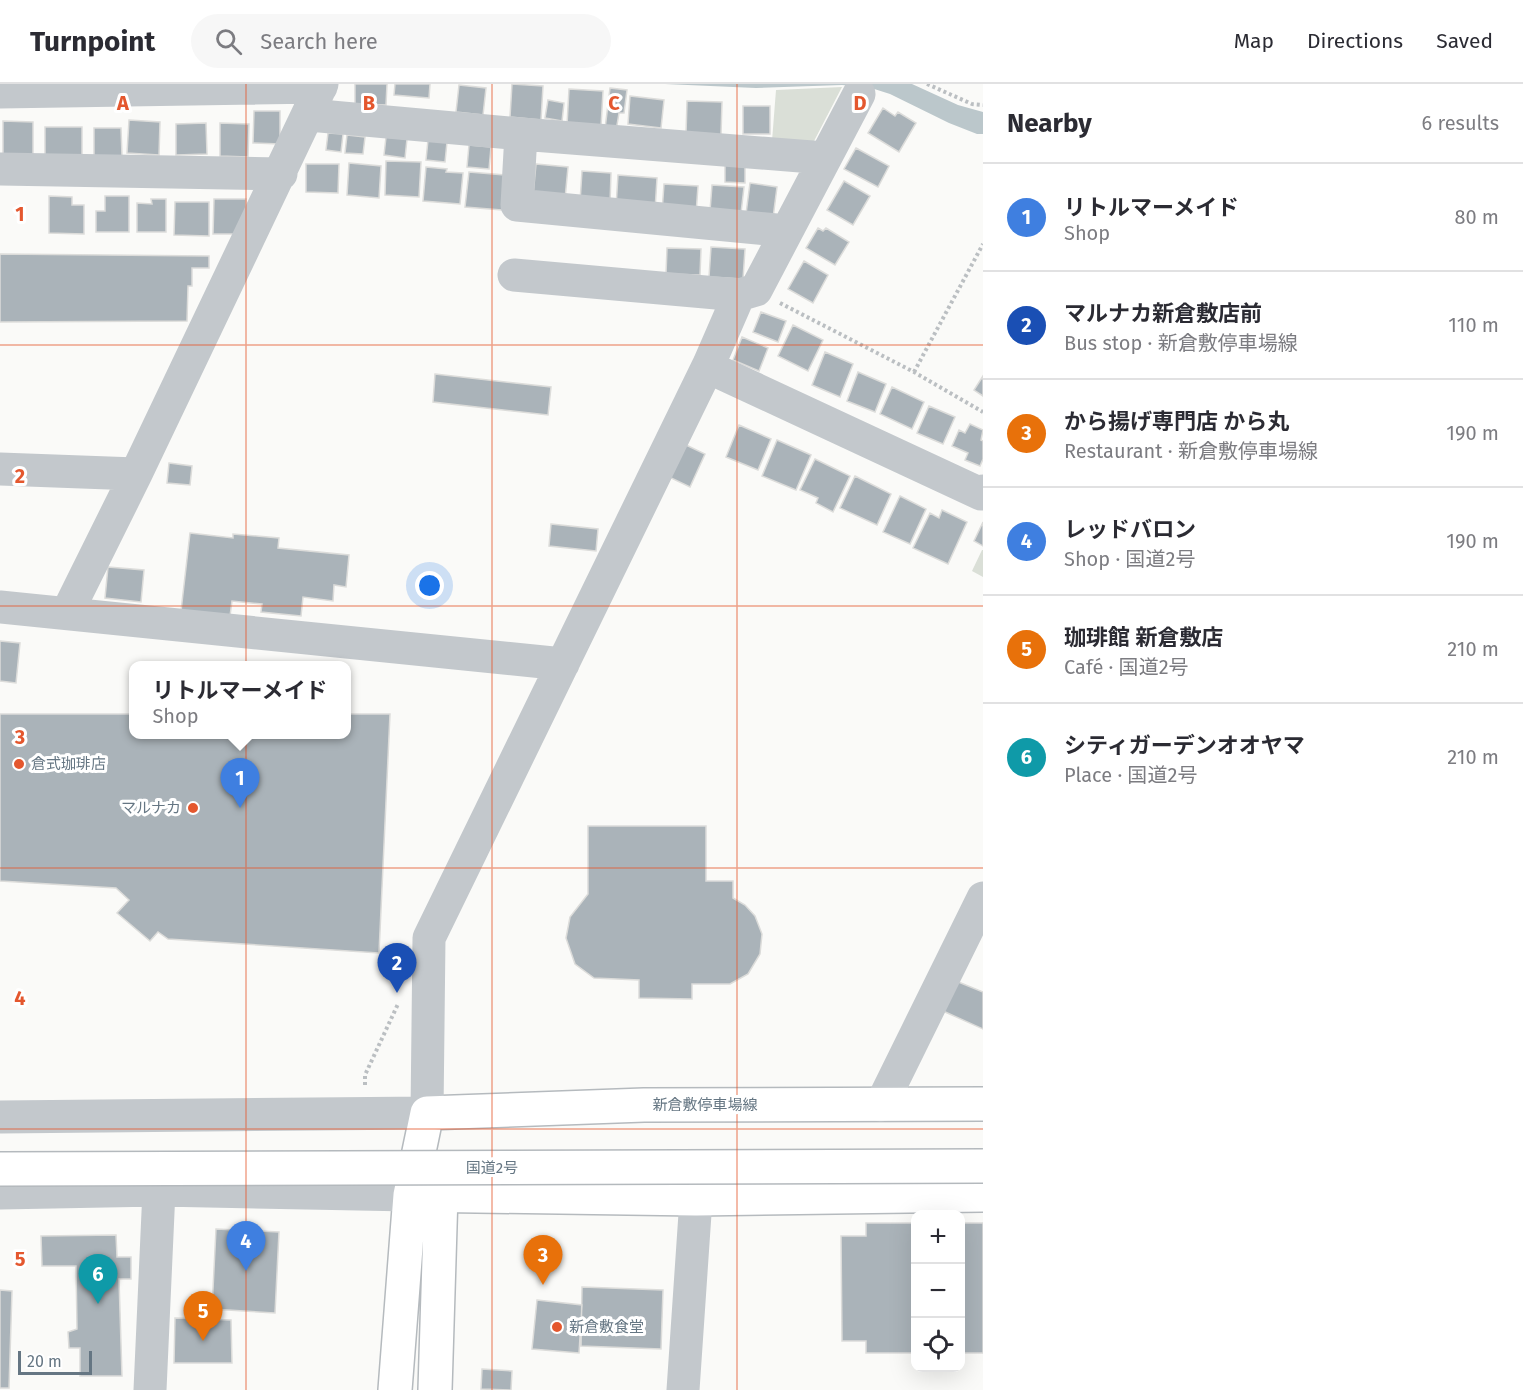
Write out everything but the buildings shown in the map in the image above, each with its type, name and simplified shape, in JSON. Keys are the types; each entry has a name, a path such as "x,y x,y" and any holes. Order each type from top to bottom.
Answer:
{"main road":[{"name":"新倉敷停車場線","path":"427,1113 644,1105 983,1104"},
{"path":"427,1113 425,1195 435,1390"},
{"name":"国道2号","path":"0,1169 983,1166"},
{"path":"425,1195 696,1199 983,1195"},
{"path":"394,1390 425,1195"}],"street":[{"path":"0,92 317,95 521,134 825,158"},
{"path":"0,1117 427,1113 429,938 709,364 748,292 787,231 859,94"},
{"path":"67,613 281,174 317,95"},
{"path":"521,134 517,205 787,231"},
{"path":"0,169 281,174"},
{"path":"514,275 748,292"},
{"path":"723,374 981,494 983,490"},
{"path":"0,470 136,474"},
{"path":"0,607 563,664"},
{"path":"881,1105 983,898"},
{"path":"0,1193 159,1190 425,1195"},
{"path":"150,1390 159,1190"},
{"path":"683,1390 696,1199"}],"path":[{"path":"927,84 972,104 983,105"},
{"path":"914,372 983,244"},
{"path":"748,292 914,372 983,412"},
{"path":"366,1088 365,1075 402,995"}],"shaded area":[{"path":"665,84 912,84 958,105 983,112 983,134 977,134 949,123 890,94 868,87 842,85 756,88"},
{"path":"842,87 813,143 772,141 776,90"},
{"path":"983,550 983,577 972,571"}],"place":[{"name":"倉式珈琲店","path":"19,764"},
{"name":"マルナカ","path":"193,808"},
{"name":"リトルマーメイド","path":"240,808"},
{"name":"マルナカ新倉敷店前","path":"397,993"},
{"name":"レッドバロン","path":"246,1271"},
{"name":"から揚げ専門店 から丸","path":"543,1285"},
{"name":"シティガーデンオオヤマ","path":"98,1304"},
{"name":"新倉敷食堂","path":"557,1327"},
{"name":"珈琲館 新倉敷店","path":"203,1341"}]}
